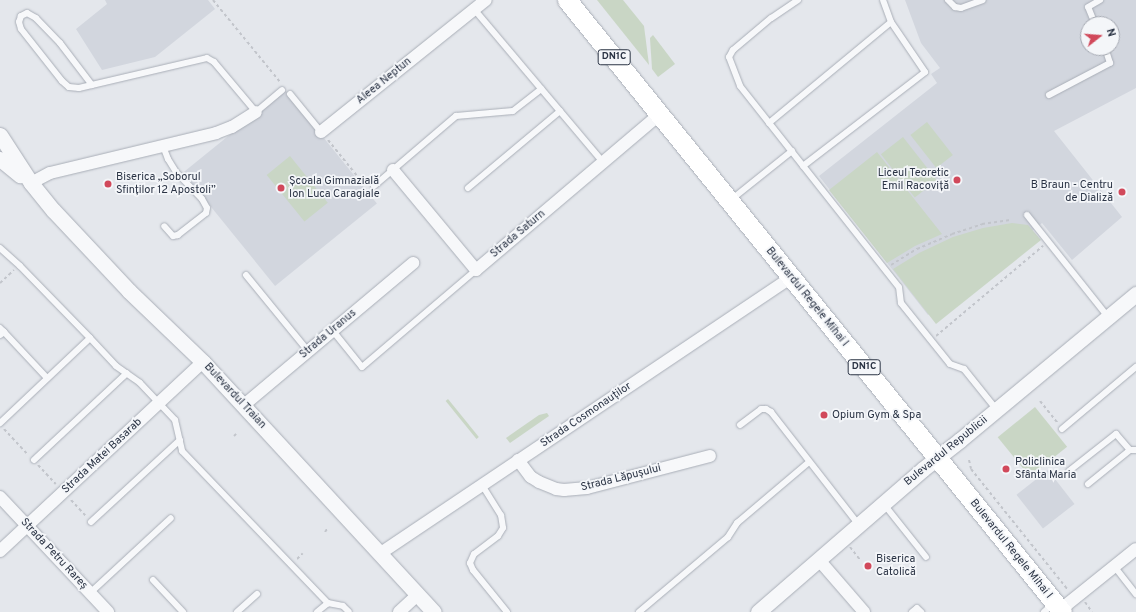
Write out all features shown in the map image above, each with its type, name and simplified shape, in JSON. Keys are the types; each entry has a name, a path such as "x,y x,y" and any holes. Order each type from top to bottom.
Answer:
{"main road":[{"name":"Bulevardul Regele Mihai I","path":"568,0 729,201 938,457 1055,609"}],"street":[{"name":"Aleea Neptun","path":"321,132 486,0"},
{"path":"31,183 50,173 225,130 256,112"},
{"name":"Strada Saturn","path":"476,270 660,114"},
{"name":"Bulevardul Traian","path":"0,135 31,183 53,210 129,291 203,362 244,405 434,612"},
{"name":"Bulevardul Traian","path":"0,159 31,183"},
{"path":"393,170 476,270"},
{"name":"Strada Uranus","path":"244,405 413,264"},
{"name":"Strada Cosmonauților","path":"381,553 791,277"},
{"name":"Bulevardul Republicii","path":"758,612 883,503 1136,294"},
{"name":"Strada Matei Basarab","path":"0,551 203,362"},
{"name":"Strada Lăpușului","path":"518,460 531,476 539,482 547,486 564,490 587,488 710,456"},
{"name":"Strada Petru Rareș","path":"0,497 108,612"},
{"path":"1055,609 1079,594 1136,549"},
{"path":"819,560 864,612"},
{"path":"399,612 418,594"}],"lane":[{"path":"798,0 771,18 733,50 729,57 740,86 899,287 901,303 950,364 964,369 996,410"},
{"path":"803,166 925,72 892,22 883,0"},
{"path":"948,0 955,7 961,8 984,0"},
{"path":"1086,0 1092,16"},
{"path":"1088,7 1100,0"},
{"path":"474,9 603,162"},
{"path":"92,85 60,43 36,18 27,13 21,16 19,22 21,29 65,85 74,89 92,85 207,58 214,62 256,112 282,90"},
{"path":"769,122 892,22"},
{"path":"1049,95 1110,63 1108,56"},
{"path":"374,186 456,116 513,111 541,89"},
{"path":"290,94 321,132"},
{"path":"468,188 560,111"},
{"path":"163,146 168,159 176,172 202,199 207,208 206,213 178,235 173,236 164,226"},
{"path":"729,201 792,151"},
{"path":"1027,215 1108,317"},
{"path":"0,248 20,265 116,366 140,383 175,420 182,451 328,603 343,606 349,612"},
{"path":"333,331 362,367 476,270"},
{"path":"246,275 308,351"},
{"path":"1,332 47,378"},
{"path":"0,423 90,338"},
{"path":"1062,429 1136,367"},
{"path":"34,460 126,373"},
{"path":"740,425 757,412 766,409 775,416 804,452 809,462 858,525"},
{"path":"1069,471 1116,434 1133,450 1088,484"},
{"path":"91,522 180,440"},
{"path":"639,612 728,537 737,522 809,462"},
{"path":"482,485 501,515 503,528 498,536 474,554 470,563 473,570 507,612"},
{"path":"883,503 926,557"},
{"path":"90,593 172,518"},
{"path":"1114,566 1136,594"},
{"path":"153,580 183,612"},
{"path":"237,612 257,594"},
{"path":"317,612 328,603"},
{"path":"912,612 917,608 921,612"}],"path":[{"path":"213,0 290,94"},
{"path":"321,132 362,182 374,186"},
{"path":"886,270 917,250 952,234 982,224 1012,220"},
{"path":"931,340 1048,242"},
{"path":"0,283 20,265"},
{"path":"1040,401 1062,429"},
{"path":"969,460 971,469 1067,590 1076,591 1092,612"},
{"path":"69,497 91,522"},
{"path":"325,532 328,529"},
{"path":"849,546 861,561"}],"shaded area":[{"path":"105,0 208,0 215,9 155,57 102,70 76,29 107,4"},
{"name":"Liceul Teoretic Emil Racoviță","path":"905,0 1136,0 1136,88 1054,131 1122,217 1072,260 1042,223 928,315 819,176 937,83 931,74 940,68 921,43"},
{"name":"Școala Gimnazială Ion Luca Caragiale","path":"285,90 377,203 275,286 183,172"},
{"path":"1048,470 1074,504 1043,529 1016,495"}],"green space":[{"path":"597,0 623,0 644,26 649,65"},
{"path":"653,35 675,64 658,77 652,69 650,38"},
{"path":"927,122 953,155 936,168 910,135"},
{"path":"903,137 937,180 915,198 881,154"},
{"path":"877,152 942,234 915,246 887,263 829,190"},
{"path":"290,156 328,203 304,222 267,175"},
{"path":"1012,223 1028,225 1041,240 936,324 893,269 919,253 953,237 983,228"},
{"path":"448,399 479,437 477,439 446,401"},
{"path":"1035,407 1067,447 1030,477 998,437"},
{"path":"547,413 549,416 510,443 506,438 539,415"}],"place":[{"name":"Liceul Teoretic Emil Racoviță","path":"957,180"},
{"name":"Biserica „Soborul Sfinților 12 Apostoli”","path":"108,184"},
{"name":"Școala Gimnazială Ion Luca Caragiale","path":"281,188"},
{"name":"B Braun - Centru de Dializă","path":"1122,192"},
{"name":"Opium Gym & Spa","path":"824,415"},
{"name":"Policlinica Sfânta Maria","path":"1006,469"},
{"name":"Biserica Catolică","path":"868,566"}]}
